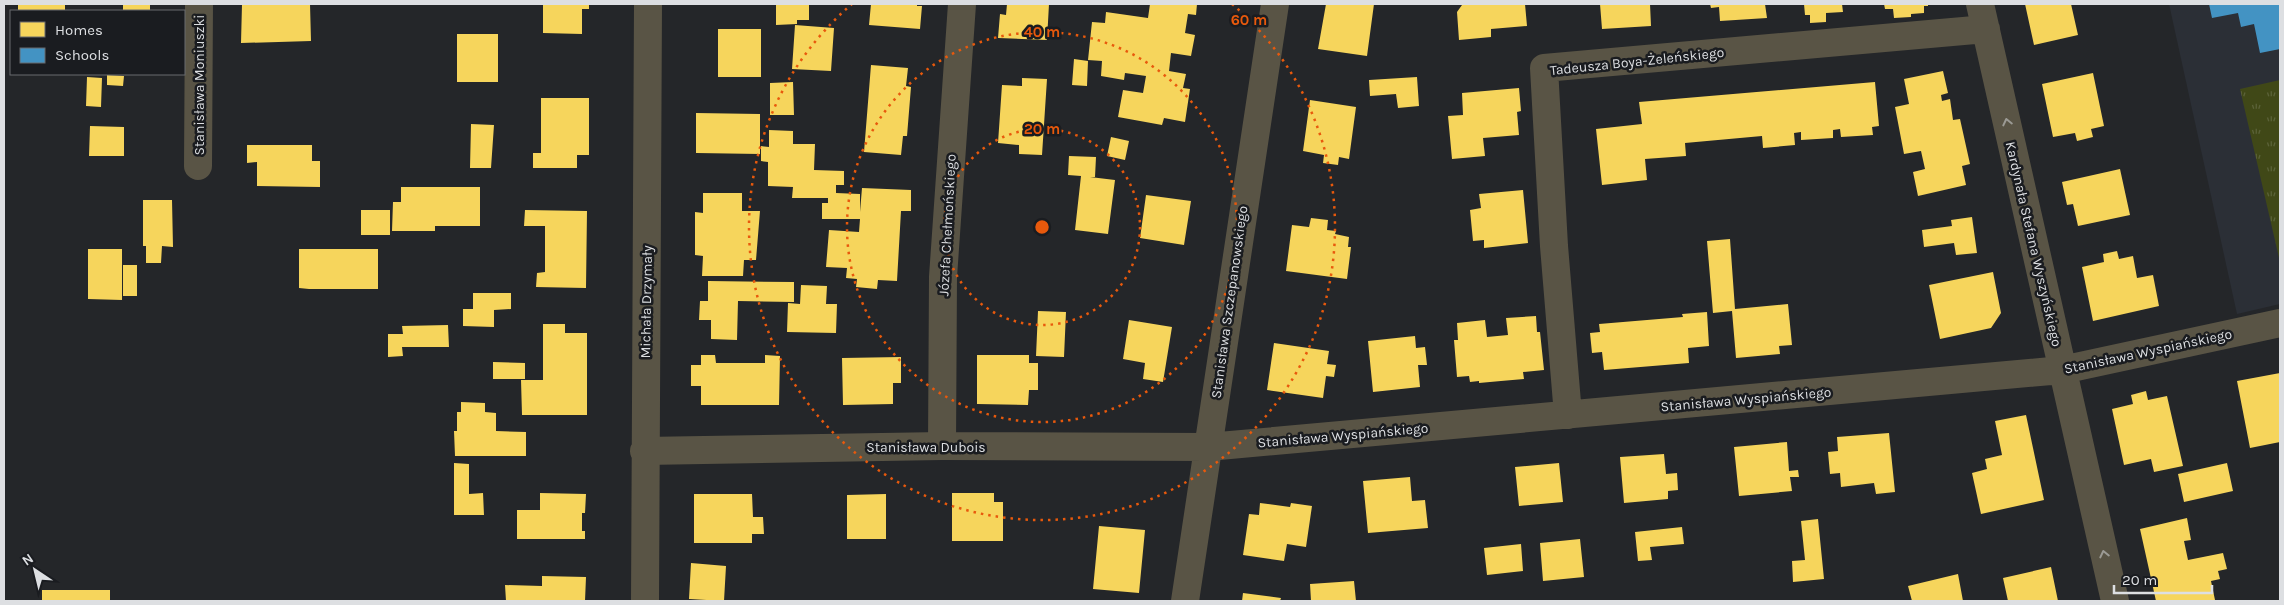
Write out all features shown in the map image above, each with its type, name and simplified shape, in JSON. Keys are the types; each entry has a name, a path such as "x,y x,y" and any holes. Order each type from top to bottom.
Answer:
{"street":[{"name":"Stanisława Moniuszki","path":"198,166 199,4"},
{"name":"Michała Drzymały","path":"645,601 644,451 648,4"},
{"name":"Józefa Chełmońskiego","path":"942,446 943,278 962,4"},
{"name":"Stanisława Szczepanowskiego","path":"1185,601 1275,4"},
{"name":"Kardynała Stefana Wyszyńskiego","path":"1983,16 2115,601"},
{"name":"Tadeusza Boya-Żeleńskiego","path":"1568,415 1554,246 1544,68 1983,16"},
{"name":"Stanisława Wyspiańskiego","path":"1208,447 2062,370 2280,323"},
{"name":"Stanisława Dubois","path":"644,451 942,446 1208,447"}],"shaded area":[{"path":"2169,4 2280,4 2280,304 2237,314"}],"green space":[{"path":"2280,80 2280,262 2240,89"}],"building: Homes":[{"path":"18,4 65,4 65,10 18,10"},
{"path":"123,4 150,4 150,10 123,10"},
{"path":"242,4 310,4 311,41 241,43"},
{"path":"543,4 589,4 589,9 582,9 582,34 543,33"},
{"path":"776,4 809,4 809,20 797,20 797,24 776,25"},
{"path":"871,4 917,4 917,6 922,6 920,29 869,25"},
{"path":"1007,4 1049,4 1047,40 998,38 1000,14 1006,15"},
{"path":"1150,4 1197,4 1196,15 1188,14 1185,33 1195,35 1191,56 1171,53 1169,71 1186,74 1183,88 1190,89 1185,122 1164,118 1162,125 1118,117 1123,90 1143,93 1146,76 1125,73 1124,80 1101,76 1102,61 1088,60 1092,22 1105,23 1106,12 1148,18"},
{"path":"1326,4 1374,4 1367,56 1318,49"},
{"path":"1525,4 1527,26 1491,29 1491,37 1459,40 1457,12 1462,5"},
{"path":"1600,4 1650,4 1651,26 1602,29"},
{"path":"1710,4 1765,4 1767,18 1720,21 1719,7 1711,8"},
{"path":"1804,4 1842,4 1843,12 1826,13 1826,22 1810,23 1810,15 1805,15"},
{"path":"1884,4 1928,4 1928,6 1924,6 1924,13 1911,14 1911,17 1894,18 1893,9 1885,9"},
{"path":"2025,4 2071,4 2078,35 2034,45"},
{"path":"795,25 834,28 831,71 792,69"},
{"path":"718,29 761,29 761,77 718,77"},
{"path":"457,34 498,34 498,82 457,82"},
{"path":"1074,59 1088,61 1087,86 1072,85"},
{"path":"871,65 908,68 906,86 911,87 907,136 903,136 901,155 864,152"},
{"path":"1943,71 1948,93 1941,95 1942,101 1950,99 1953,120 1960,119 1970,164 1962,166 1966,185 1918,196 1913,172 1925,169 1921,151 1904,154 1895,107 1909,104 1904,79"},
{"path":"2093,73 2104,126 2091,129 2093,137 2077,141 2075,133 2053,137 2042,84"},
{"path":"107,75 124,76 123,86 107,85"},
{"path":"87,77 102,78 101,107 86,106"},
{"path":"1417,77 1419,106 1398,108 1396,94 1370,96 1369,80"},
{"path":"1022,78 1047,79 1042,155 1019,154 1019,145 998,143 1002,85 1022,86"},
{"path":"793,82 794,115 770,115 770,83"},
{"path":"1875,82 1879,126 1872,127 1873,135 1841,137 1840,129 1833,130 1833,138 1801,140 1801,132 1794,133 1795,145 1763,148 1762,136 1685,143 1686,156 1645,159 1647,180 1602,185 1596,129 1642,124 1639,102"},
{"path":"1519,88 1521,111 1517,112 1519,135 1483,138 1485,156 1452,159 1448,116 1463,115 1462,93"},
{"path":"541,98 589,98 589,155 577,155 577,168 533,168 533,153 541,153"},
{"path":"1310,100 1356,107 1349,159 1339,157 1338,165 1323,163 1324,155 1303,151"},
{"path":"696,113 760,114 760,154 696,153"},
{"path":"471,124 494,125 491,168 470,168"},
{"path":"90,126 124,127 124,156 89,156"},
{"path":"769,130 793,131 793,144 815,144 814,170 844,171 844,185 836,185 836,193 860,194 860,212 862,188 911,190 911,211 901,211 897,281 878,280 877,289 856,287 857,279 846,278 847,268 826,267 829,230 859,232 860,219 822,219 822,203 828,203 828,198 792,198 793,187 768,186 768,162 761,161 761,146 769,147"},
{"path":"1111,137 1129,141 1125,160 1107,156"},
{"path":"247,145 312,145 312,161 320,161 320,187 257,186 257,162 247,163"},
{"path":"1069,156 1096,157 1095,177 1090,177 1115,180 1108,234 1075,230 1081,176 1068,175"},
{"path":"2120,169 2130,215 2078,226 2073,204 2067,205 2062,182"},
{"path":"401,187 480,187 480,226 435,226 435,231 392,231 393,202 401,202"},
{"path":"1523,190 1528,243 1484,248 1484,240 1473,241 1470,210 1481,208 1479,194"},
{"path":"703,193 742,193 742,211 760,211 756,260 744,260 743,276 702,276 703,256 695,255 695,212 703,213"},
{"path":"1146,195 1191,201 1184,245 1140,238"},
{"path":"143,200 172,200 173,247 162,246 161,263 146,263 146,246 143,246"},
{"path":"361,210 390,210 390,235 361,235"},
{"path":"525,210 587,211 586,288 536,287 537,273 545,272 545,226 524,226"},
{"path":"1972,217 1977,253 1956,255 1954,243 1924,247 1922,230 1952,226 1951,220"},
{"path":"1311,218 1328,220 1327,230 1336,231 1335,234 1349,237 1348,247 1351,247 1347,279 1286,271 1292,225 1309,227"},
{"path":"1730,239 1735,309 1788,304 1792,345 1779,346 1780,354 1736,358 1732,311 1713,313 1707,241"},
{"path":"88,249 122,249 122,300 88,299"},
{"path":"299,249 378,249 378,289 299,288"},
{"path":"2117,251 2119,259 2133,256 2137,278 2153,275 2159,306 2093,321 2082,267 2104,262 2103,254"},
{"path":"123,265 137,265 137,296 123,296"},
{"path":"1993,272 2001,313 1991,328 1940,339 1929,285"},
{"path":"708,281 794,282 794,302 738,301 737,340 711,339 711,320 699,320 700,301 708,301"},
{"path":"801,285 827,286 826,304 837,304 836,333 787,332 788,303 800,304"},
{"path":"473,293 511,293 511,309 494,310 494,327 463,326 463,309 473,309"},
{"path":"1038,311 1066,312 1064,357 1036,356"},
{"path":"1707,312 1709,346 1688,348 1689,363 1604,370 1602,352 1592,353 1590,333 1600,332 1599,324 1683,317 1682,314"},
{"path":"1536,316 1537,332 1540,332 1544,370 1523,372 1524,379 1479,383 1479,381 1470,382 1469,376 1457,377 1454,340 1458,340 1457,323 1485,320 1487,337 1508,335 1506,318"},
{"path":"1129,320 1172,327 1163,382 1143,379 1145,363 1123,359"},
{"path":"543,324 565,324 565,333 587,333 587,415 522,415 521,380 543,380"},
{"path":"448,325 449,347 402,347 403,356 388,357 388,334 403,334 402,326"},
{"path":"1415,336 1416,348 1425,347 1427,365 1418,365 1420,387 1373,392 1368,341"},
{"path":"1274,343 1329,351 1327,364 1336,365 1334,377 1326,376 1323,398 1267,390"},
{"path":"701,355 715,355 716,363 765,363 765,355 780,356 779,405 701,405 701,386 691,386 691,365 701,365"},
{"path":"977,355 1029,355 1029,363 1038,363 1038,390 1029,390 1028,405 977,404"},
{"path":"901,357 901,383 893,383 893,404 843,405 842,358"},
{"path":"493,362 525,363 525,379 493,379"},
{"path":"2280,373 2280,442 2250,448 2237,381"},
{"path":"2146,391 2148,400 2167,396 2183,466 2154,472 2151,459 2124,465 2112,409 2133,404 2131,395"},
{"path":"461,402 485,403 485,412 496,413 496,431 526,432 526,456 455,456 454,431 457,431 457,412 461,412"},
{"path":"2026,415 2044,500 1981,514 1972,473 1987,469 1985,459 2002,455 1995,421"},
{"path":"1889,433 1895,492 1876,494 1874,483 1841,487 1840,473 1830,474 1828,452 1838,451 1837,437"},
{"path":"1787,442 1789,471 1798,470 1799,477 1790,477 1792,491 1739,496 1734,447"},
{"path":"1664,454 1666,474 1677,473 1678,490 1668,491 1668,499 1624,503 1620,457"},
{"path":"454,463 469,464 469,494 483,493 484,515 454,515"},
{"path":"1559,463 1563,502 1519,506 1515,467"},
{"path":"2227,463 2233,491 2184,502 2178,474"},
{"path":"1410,477 1412,501 1425,500 1428,528 1368,533 1363,481"},
{"path":"540,493 586,494 585,513 582,513 582,531 585,531 585,539 517,539 517,510 540,510"},
{"path":"952,493 994,493 994,502 1003,502 1003,541 952,541"},
{"path":"694,494 752,494 753,517 763,517 764,534 752,534 752,543 694,543"},
{"path":"886,494 886,539 847,539 847,495"},
{"path":"1260,503 1290,507 1291,503 1312,506 1306,547 1287,544 1284,561 1243,555 1249,514 1259,515"},
{"path":"2187,518 2191,540 2184,541 2188,560 2223,553 2227,569 2218,571 2220,579 2211,581 2215,600 2156,601 2140,529"},
{"path":"1818,519 1824,579 1793,582 1792,561 1805,560 1801,521"},
{"path":"1099,526 1145,530 1139,593 1093,589"},
{"path":"1682,527 1684,544 1650,547 1652,560 1638,561 1635,532"},
{"path":"1580,539 1584,577 1543,581 1540,543"},
{"path":"1521,544 1523,571 1487,575 1484,548"},
{"path":"691,563 726,566 724,601 689,599"},
{"path":"2051,567 2058,601 2008,601 2003,578"},
{"path":"1958,574 1963,601 1912,601 1908,586"},
{"path":"542,576 586,577 585,601 506,601 505,585 542,586"},
{"path":"1354,581 1356,601 1311,601 1310,584"},
{"path":"42,590 110,590 110,601 42,601"},
{"path":"1243,593 1281,598 1280,601 1242,601"}],"building: Schools":[{"path":"2209,4 2280,4 2280,49 2260,53 2254,24 2241,27 2238,13 2212,18"}]}
